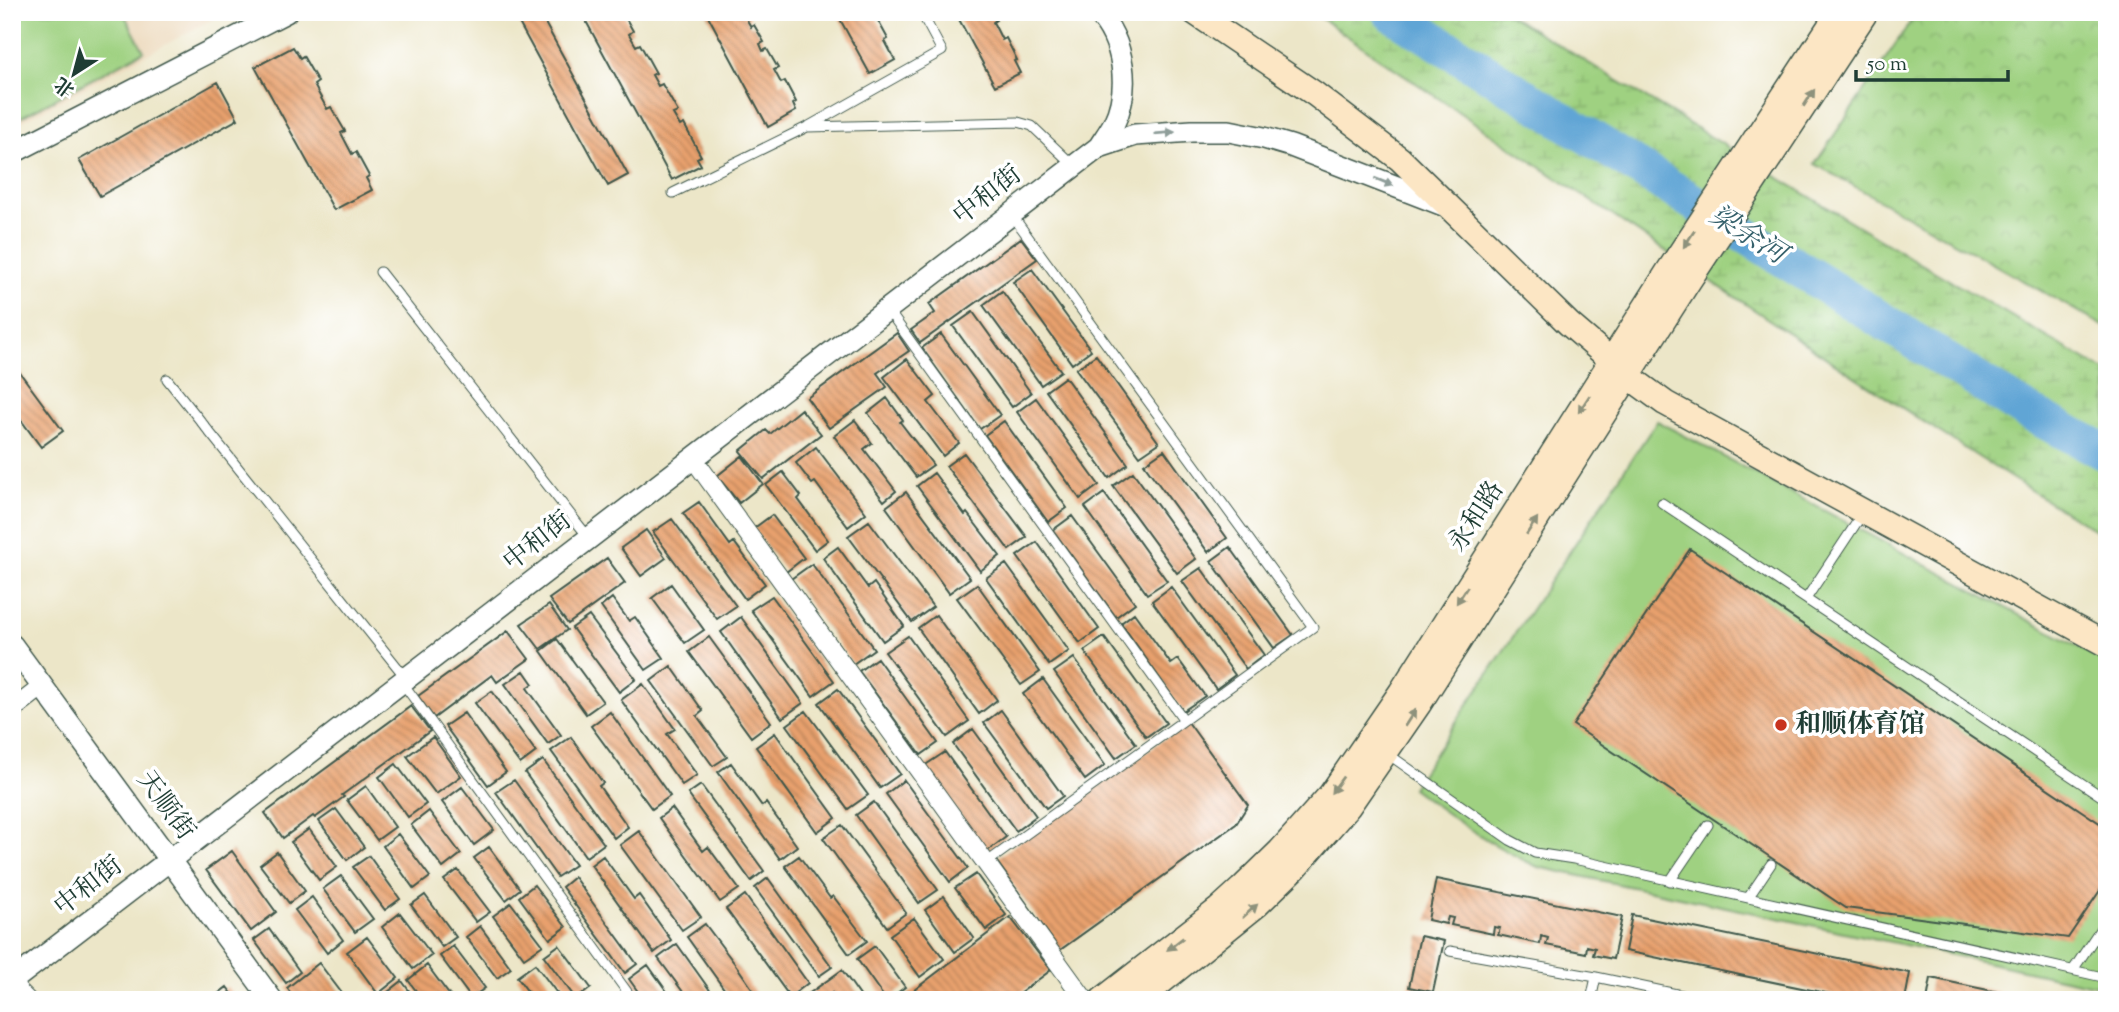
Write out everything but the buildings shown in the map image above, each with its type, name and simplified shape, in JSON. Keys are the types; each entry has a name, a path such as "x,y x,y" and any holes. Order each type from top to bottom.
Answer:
{"main road":[{"path":"1194,12 1315,94 1400,159 1569,324 1665,403 2107,645"},
{"name":"永和路","path":"1139,1000 1233,926 1296,867 1348,807 1387,753 1620,368 1763,148 1839,12"},
{"name":"永和路","path":"1763,148 1866,12"},
{"name":"永和路","path":"1102,1000 1219,909 1280,851 1331,794 1620,368"}],"street":[{"path":"12,153 263,18 286,12"},
{"path":"1097,12 1112,34 1124,74 1122,98 1115,122 1099,146"},
{"path":"1099,146 1135,135 1228,131 1292,146 1454,210"},
{"name":"中和街","path":"12,983 1099,146"},
{"path":"693,458 1085,1000"},
{"name":"天顺街","path":"12,645 272,1000"},
{"path":"12,710 43,687"},
{"path":"12,983 27,1000"}],"lane":[{"path":"673,193 807,127 942,51 921,12"},
{"path":"807,127 1018,122 1032,126 1074,166"},
{"path":"986,863 1312,627 1011,214"},
{"path":"380,272 589,538"},
{"path":"887,309 1184,720"},
{"path":"166,379 404,680 633,1000"},
{"path":"1661,503 2107,800"},
{"path":"1806,599 1864,512"},
{"path":"1387,753 1510,840 1535,853 1574,859 2107,978"},
{"path":"1670,881 1708,825"},
{"path":"1748,898 1770,864"},
{"path":"2073,970 2107,919"},
{"path":"1450,951 1596,977 1704,1000"},
{"path":"1591,1000 1596,977"}],"shaded area":[{"path":"12,12 226,12 12,127"}],"green space":[{"path":"12,12 123,12 144,51 12,122"},
{"path":"1312,12 1504,12 1918,262 2107,372 2107,537 1843,369"},
{"path":"1917,12 2107,12 2107,328 1815,164"},
{"name":"和顺体育馆","path":"1657,421 2107,662 2107,988 1538,867 1473,831 1412,788"}],"waterway":[{"name":"梁余河","path":"1390,12 2028,412 2107,453"}],"place":[{"name":"和顺体育馆","path":"1781,725"}]}
